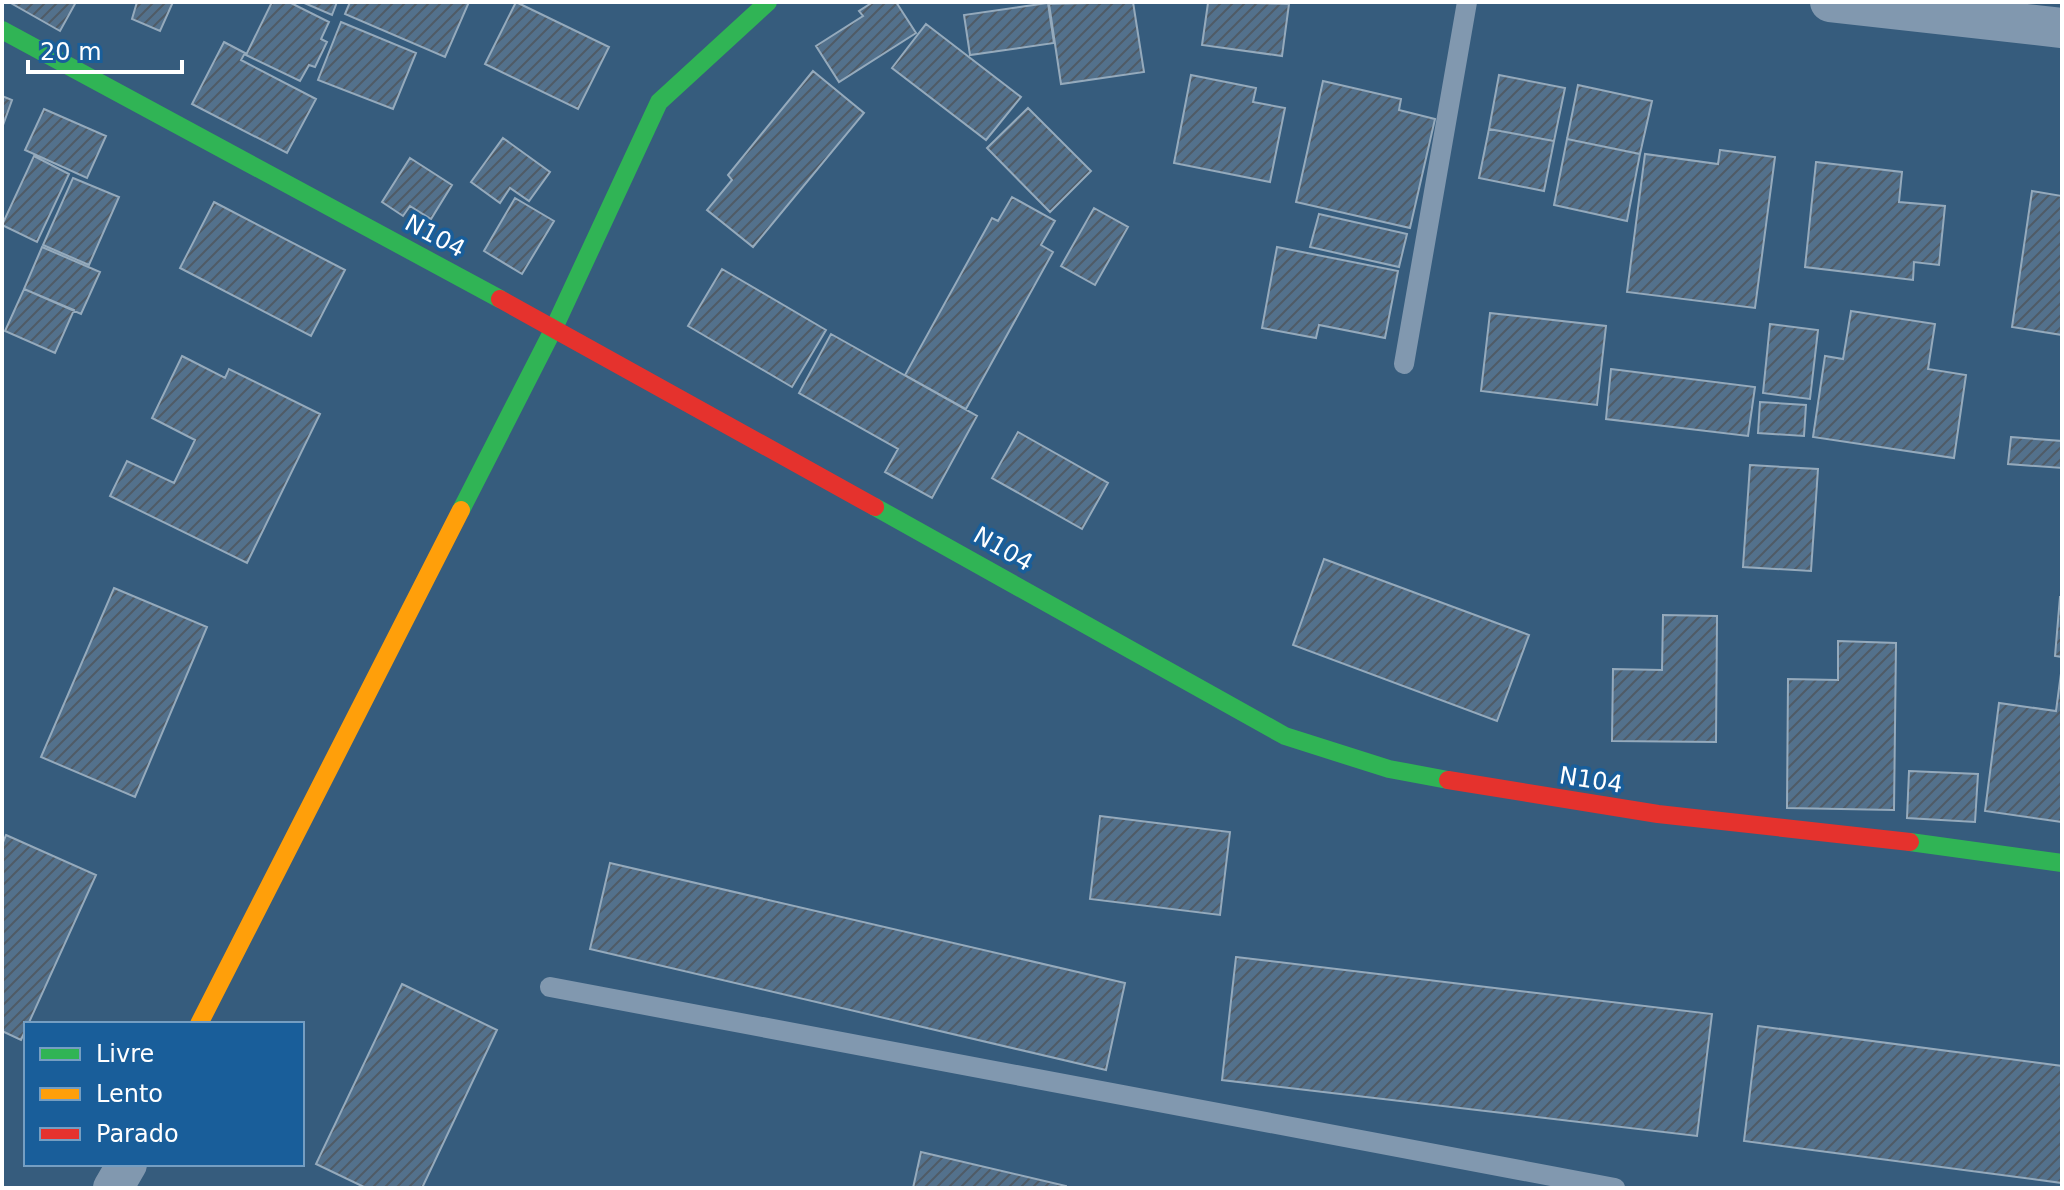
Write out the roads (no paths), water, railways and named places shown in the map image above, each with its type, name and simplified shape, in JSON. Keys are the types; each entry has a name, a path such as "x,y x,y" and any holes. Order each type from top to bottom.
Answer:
{"street":[{"path":"200,1022 554,328 659,102 768,2"},
{"path":"1830,2 2062,28"},
{"name":"N104","path":"2,30 554,328 1285,736 1389,769 1536,796 1658,814 1982,850 2062,863"},
{"path":"113,1188 126,1166"}],"lane":[{"path":"1404,364 1467,2"},
{"path":"550,987 1615,1188"}]}
